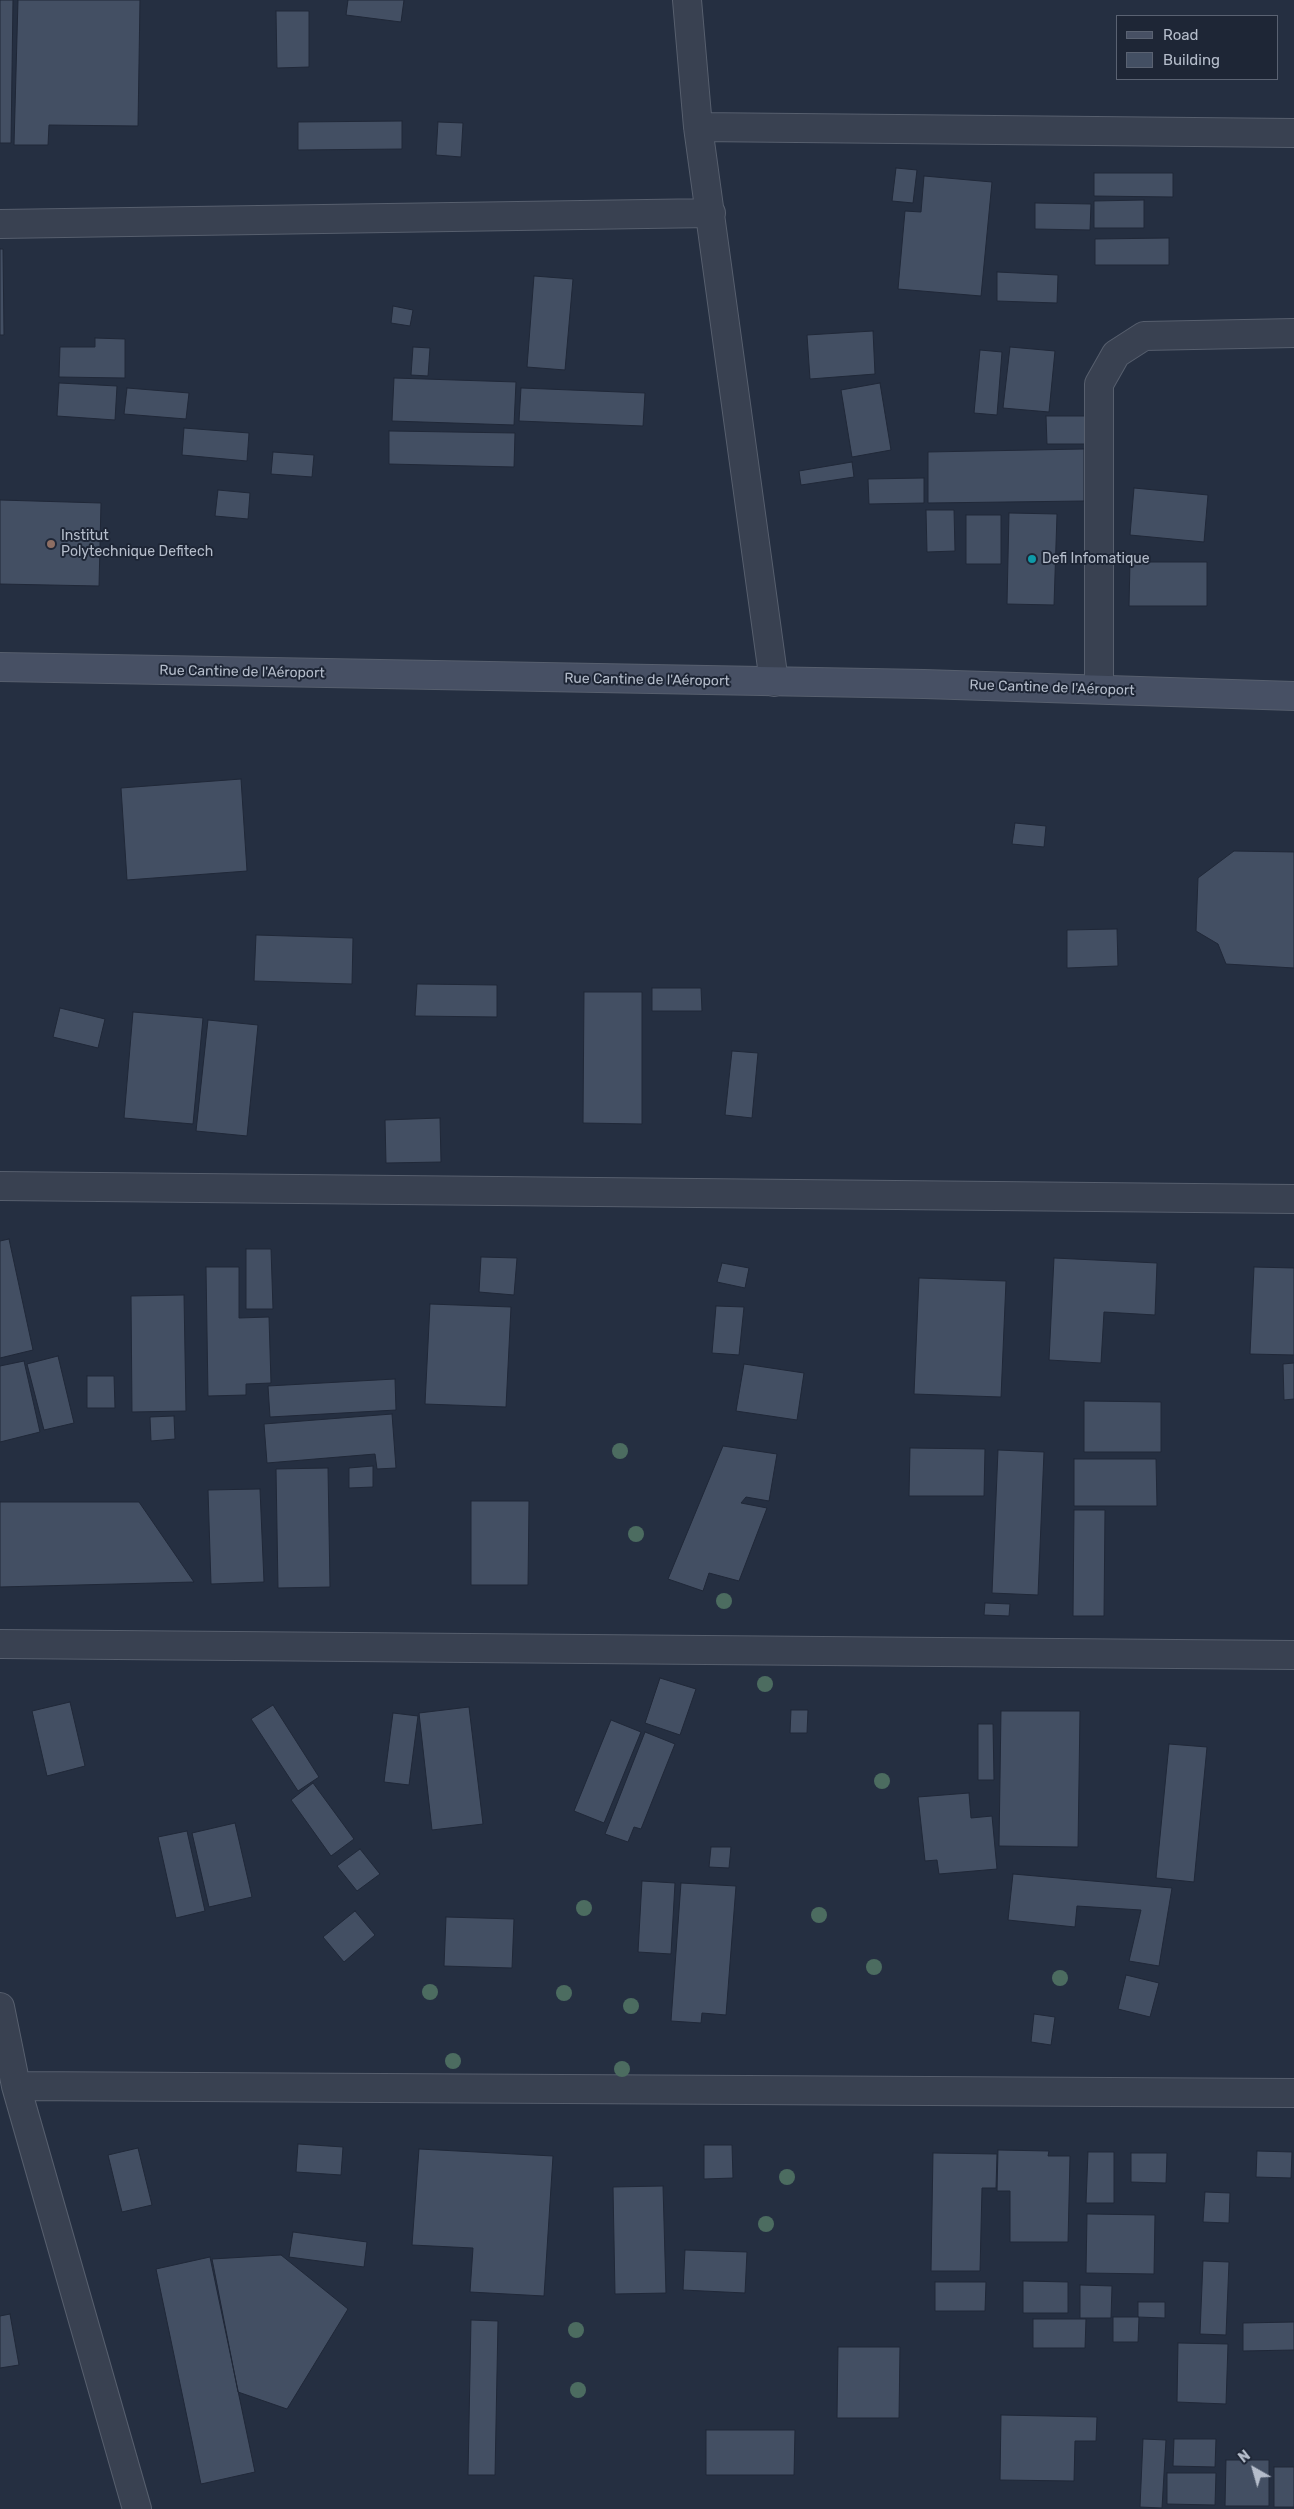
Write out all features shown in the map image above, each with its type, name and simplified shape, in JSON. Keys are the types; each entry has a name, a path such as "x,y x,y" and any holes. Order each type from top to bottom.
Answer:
{"main road":[{"name":"Rue Cantine de l'Aéroport","path":"0,667 1099,689 1294,696"}],"street":[{"path":"687,0 698,127 774,682"},
{"path":"698,127 1294,133"},
{"path":"0,224 711,213"},
{"path":"1099,689 1100,384 1116,354 1144,336 1294,333"},
{"path":"0,1186 1294,1200"},
{"path":"0,1644 1294,1655"},
{"path":"0,2007 16,2086 137,2509"},
{"path":"16,2086 1294,2093"}],"building":[{"path":"0,0 13,0 11,143 0,143"},
{"path":"18,0 140,0 138,126 49,125 48,145 14,145"},
{"path":"348,0 404,0 401,22 346,15"},
{"path":"276,11 309,11 309,67 277,68"},
{"path":"402,121 402,149 298,150 298,122"},
{"path":"438,122 463,123 461,157 436,155"},
{"path":"896,168 917,170 913,203 892,201"},
{"path":"1094,173 1173,173 1173,197 1094,196"},
{"path":"924,176 992,182 981,296 898,289 905,211 921,212"},
{"path":"1144,200 1144,228 1094,228 1094,201"},
{"path":"1035,203 1091,204 1090,230 1035,229"},
{"path":"1169,238 1169,265 1095,265 1095,239"},
{"path":"0,249 3,249 4,335 0,335"},
{"path":"997,272 1058,275 1057,303 997,301"},
{"path":"534,276 573,279 565,370 527,367"},
{"path":"393,306 413,310 410,326 391,323"},
{"path":"873,331 875,374 810,379 807,335"},
{"path":"95,338 125,339 125,378 59,377 60,347 95,347"},
{"path":"413,347 430,348 428,376 411,375"},
{"path":"1010,347 1055,351 1049,412 1003,408"},
{"path":"980,350 1002,352 997,415 974,413"},
{"path":"394,378 516,382 514,425 392,421"},
{"path":"59,383 117,386 115,420 57,416"},
{"path":"880,383 891,450 852,457 841,390"},
{"path":"127,388 189,393 186,419 124,414"},
{"path":"521,388 645,393 643,426 519,421"},
{"path":"1046,416 1088,416 1088,444 1047,444"},
{"path":"184,428 249,433 247,461 182,455"},
{"path":"389,431 515,433 514,467 389,464"},
{"path":"1084,449 1084,501 928,503 928,452"},
{"path":"273,452 314,455 312,477 271,474"},
{"path":"852,462 854,477 801,485 799,471"},
{"path":"924,478 924,503 869,504 868,479"},
{"path":"1134,488 1208,495 1204,542 1130,535"},
{"path":"218,490 250,493 248,519 215,516"},
{"path":"0,500 101,503 99,586 0,584"},
{"path":"926,510 954,510 955,551 927,552"},
{"name":"Defi Infomatique","path":"1009,513 1057,514 1054,605 1007,604"},
{"path":"966,515 1001,515 1001,564 966,564"},
{"path":"1130,562 1207,562 1207,606 1129,606"},
{"path":"241,779 247,871 127,880 121,788"},
{"path":"1015,823 1046,826 1044,847 1012,844"},
{"path":"1234,851 1294,852 1294,968 1226,964 1218,944 1196,931 1198,878"},
{"path":"1117,929 1118,966 1067,968 1067,930"},
{"path":"256,935 353,938 352,984 254,981"},
{"path":"417,984 497,985 497,1017 415,1016"},
{"path":"652,988 701,988 702,1011 652,1011"},
{"path":"584,992 642,992 642,1124 583,1123"},
{"path":"60,1008 105,1019 98,1048 53,1037"},
{"path":"133,1012 203,1018 193,1124 124,1118"},
{"path":"208,1020 258,1025 247,1136 196,1131"},
{"path":"732,1051 758,1053 752,1118 725,1115"},
{"path":"440,1118 441,1162 386,1163 385,1120"},
{"path":"9,1239 33,1350 0,1358 0,1241"},
{"path":"246,1249 271,1249 273,1309 246,1309"},
{"path":"481,1257 517,1258 514,1295 479,1292"},
{"path":"1054,1258 1157,1263 1155,1315 1104,1312 1101,1363 1049,1360"},
{"path":"722,1263 749,1268 745,1288 717,1282"},
{"path":"206,1267 239,1267 239,1318 269,1317 271,1383 246,1384 246,1395 208,1396"},
{"path":"1254,1267 1294,1268 1294,1355 1250,1354"},
{"path":"919,1278 1006,1281 1001,1397 914,1394"},
{"path":"184,1295 186,1411 132,1412 131,1296"},
{"path":"430,1304 511,1307 506,1407 425,1404"},
{"path":"716,1306 744,1307 739,1355 712,1353"},
{"path":"58,1356 74,1423 44,1430 27,1364"},
{"path":"24,1361 40,1432 0,1442 0,1366"},
{"path":"1294,1363 1294,1399 1284,1400 1283,1364"},
{"path":"744,1364 804,1373 797,1420 736,1411"},
{"path":"87,1376 114,1376 115,1408 87,1408"},
{"path":"395,1379 396,1410 270,1417 268,1386"},
{"path":"1084,1401 1161,1402 1161,1452 1084,1452"},
{"path":"392,1414 396,1468 377,1469 375,1454 267,1463 264,1424"},
{"path":"174,1416 175,1439 151,1441 150,1417"},
{"path":"723,1446 777,1454 769,1501 746,1497 741,1503 767,1508 739,1581 709,1573 703,1591 668,1579"},
{"path":"910,1448 985,1449 984,1496 909,1496"},
{"path":"998,1450 1044,1452 1038,1595 992,1593"},
{"path":"1074,1459 1156,1459 1157,1506 1074,1506"},
{"path":"373,1466 373,1487 349,1488 349,1468"},
{"path":"328,1468 330,1587 278,1588 276,1469"},
{"path":"260,1489 264,1582 211,1584 208,1490"},
{"path":"471,1501 529,1501 528,1585 471,1585"},
{"path":"0,1502 139,1502 194,1582 0,1587"},
{"path":"1074,1510 1105,1510 1104,1616 1073,1616"},
{"path":"985,1603 1010,1604 1009,1616 984,1615"},
{"path":"660,1678 696,1689 680,1735 645,1723"},
{"path":"70,1702 85,1766 47,1776 32,1711"},
{"path":"273,1705 319,1777 298,1791 251,1719"},
{"path":"469,1707 483,1824 432,1830 419,1713"},
{"path":"791,1710 808,1710 807,1733 790,1733"},
{"path":"1001,1711 1080,1711 1078,1847 999,1846"},
{"path":"393,1713 418,1716 409,1785 384,1782"},
{"path":"611,1720 641,1732 604,1823 574,1811"},
{"path":"978,1724 993,1724 994,1780 978,1780"},
{"path":"645,1732 675,1744 641,1829 634,1827 628,1842 605,1834"},
{"path":"1169,1744 1207,1747 1194,1882 1156,1878"},
{"path":"313,1783 354,1839 331,1856 291,1800"},
{"path":"969,1793 971,1818 992,1816 997,1869 939,1874 937,1860 925,1861 918,1797"},
{"path":"235,1823 252,1897 209,1907 192,1833"},
{"path":"187,1831 205,1911 176,1918 158,1837"},
{"path":"711,1847 731,1847 729,1868 709,1867"},
{"path":"360,1849 380,1874 357,1891 337,1866"},
{"path":"1013,1874 1172,1888 1159,1966 1129,1961 1141,1910 1077,1906 1075,1927 1008,1920"},
{"path":"642,1881 675,1883 671,1954 638,1952"},
{"path":"681,1883 736,1886 726,2015 702,2013 701,2023 671,2021"},
{"path":"355,1911 375,1935 344,1962 323,1937"},
{"path":"446,1917 514,1919 512,1968 444,1966"},
{"path":"1126,1975 1159,1983 1150,2017 1118,2009"},
{"path":"1034,2014 1055,2017 1051,2045 1031,2042"},
{"path":"298,2144 343,2147 341,2175 296,2172"},
{"path":"704,2145 732,2145 733,2178 704,2179"},
{"path":"138,2148 152,2205 122,2212 108,2155"},
{"path":"419,2149 553,2156 544,2296 470,2292 473,2248 412,2245"},
{"path":"998,2150 1049,2151 1048,2156 1070,2156 1068,2242 1010,2242 1010,2191 997,2191"},
{"path":"1257,2151 1292,2152 1291,2178 1256,2177"},
{"path":"1088,2152 1114,2152 1114,2203 1086,2203"},
{"path":"933,2153 997,2154 996,2188 982,2188 980,2271 931,2271"},
{"path":"1131,2153 1167,2153 1166,2183 1131,2182"},
{"path":"663,2186 666,2293 615,2294 613,2187"},
{"path":"1205,2192 1230,2193 1229,2223 1203,2222"},
{"path":"1087,2214 1155,2215 1154,2274 1086,2273"},
{"path":"293,2232 367,2242 364,2267 289,2257"},
{"path":"685,2250 747,2252 745,2293 683,2290"},
{"path":"281,2255 348,2309 287,2409 238,2392 212,2259"},
{"path":"210,2257 255,2472 201,2484 156,2269"},
{"path":"1203,2261 1229,2262 1226,2335 1200,2334"},
{"path":"1023,2281 1068,2282 1068,2313 1023,2313"},
{"path":"935,2282 986,2282 985,2311 935,2311"},
{"path":"1080,2285 1112,2286 1111,2318 1080,2318"},
{"path":"1138,2302 1165,2302 1165,2318 1138,2317"},
{"path":"10,2314 19,2365 0,2368 0,2316"},
{"path":"1113,2317 1139,2317 1138,2342 1113,2342"},
{"path":"1033,2319 1086,2319 1085,2348 1033,2348"},
{"path":"471,2320 498,2321 495,2475 468,2475"},
{"path":"1294,2322 1294,2350 1243,2351 1243,2323"},
{"path":"1178,2343 1228,2344 1226,2404 1177,2402"},
{"path":"838,2347 900,2347 899,2418 837,2418"},
{"path":"1001,2415 1097,2417 1096,2441 1075,2441 1074,2481 1000,2480"},
{"path":"706,2430 795,2430 794,2475 706,2475"},
{"path":"1143,2439 1166,2440 1162,2508 1140,2507"},
{"path":"1174,2439 1216,2439 1215,2467 1173,2466"},
{"path":"1226,2460 1269,2460 1269,2506 1225,2506"},
{"path":"1274,2467 1294,2467 1294,2507 1274,2507"},
{"path":"1167,2473 1216,2473 1215,2505 1167,2504"}],"place":[{"name":"Institut Polytechnique Defitech","path":"51,544"},
{"name":"Defi Infomatique","path":"1032,559"}]}
